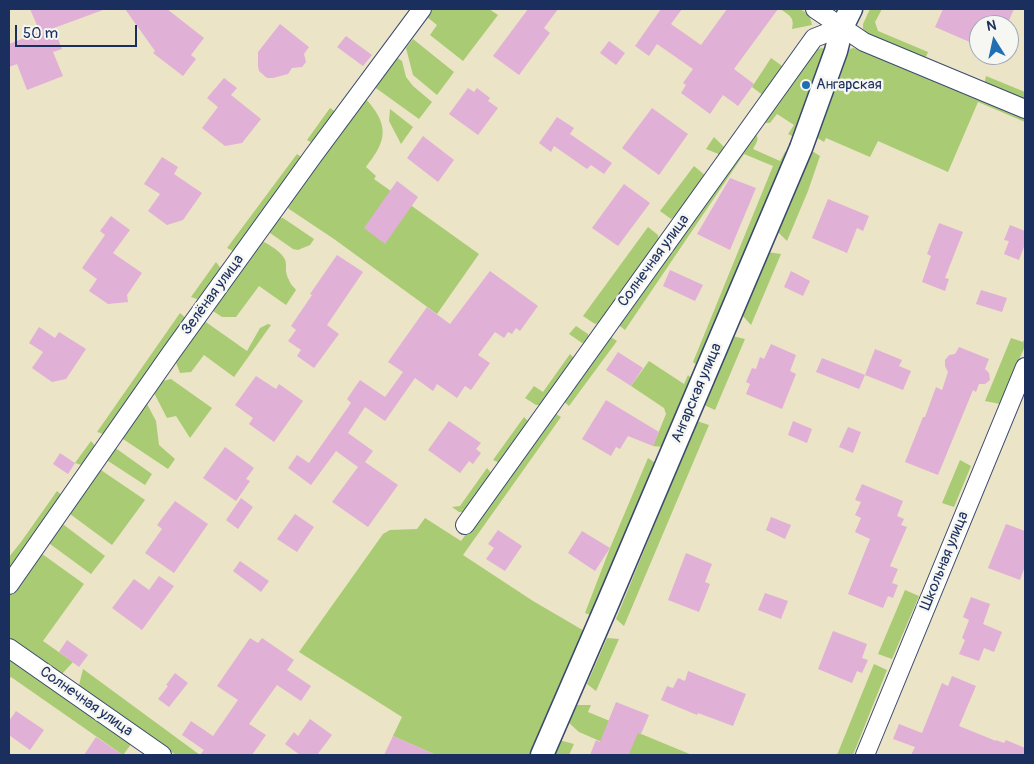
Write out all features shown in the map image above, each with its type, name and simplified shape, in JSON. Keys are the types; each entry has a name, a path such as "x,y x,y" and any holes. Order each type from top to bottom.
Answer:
{"street":[{"name":"Зелёная улица","path":"9,585 177,345 422,9"},
{"path":"815,9 846,18 864,42 1025,109"},
{"name":"Солнечная улица","path":"465,525 814,38 846,18"},
{"name":"Ангарская улица","path":"542,755 801,148 846,18"},
{"name":"Школьная улица","path":"864,755 1025,367"},
{"name":"Солнечная улица","path":"9,648 162,755"}],"green space":[{"path":"433,9 489,9 498,15 463,61 430,35 437,25 427,17"},
{"path":"780,9 796,9 805,12 808,14 812,25 792,29 792,19"},
{"path":"870,9 882,9 875,22 878,31 928,52 925,59 867,34 863,29 863,24"},
{"path":"413,39 454,72 437,95 413,75 406,48"},
{"path":"822,48 826,50 796,138 788,134 794,125 777,114 770,123 761,123 814,52"},
{"path":"853,48 1025,116 1025,122 978,102 948,172 878,141 870,157 826,138 824,142 816,137 848,50"},
{"path":"396,57 402,61 406,77 413,86 432,102 419,119 373,86"},
{"path":"771,58 785,68 764,96 752,87"},
{"path":"986,76 1025,92 1025,102 984,85"},
{"path":"364,97 377,114 383,133 375,155 366,167 376,176 374,179 479,254 437,314 334,239 289,209 286,204"},
{"path":"330,108 337,113 314,144 307,140"},
{"path":"390,109 413,127 401,144 389,121"},
{"path":"754,135 758,139 753,149 780,161 788,150 699,367 693,362 773,166 744,154 625,330 616,323"},
{"path":"714,137 726,149 721,155 706,149"},
{"path":"809,149 820,156 787,241 776,230"},
{"path":"297,154 303,158 238,249 233,251 227,248"},
{"path":"694,166 706,176 681,211 671,219 660,211"},
{"path":"277,218 283,218 314,239 310,245 298,250 293,249 270,233 268,228"},
{"path":"648,227 658,235 659,240 600,322 595,324 583,316"},
{"path":"259,241 274,248 284,257 287,275 290,283 296,290 286,305 259,286 236,317 222,317 210,309"},
{"path":"767,252 781,254 751,325 741,314"},
{"path":"216,262 222,270 200,300 191,297"},
{"path":"180,313 188,320 107,435 97,432"},
{"path":"203,320 247,351 260,328 268,324 271,325 234,377 204,355 191,372 180,373 175,360"},
{"path":"576,326 588,334 589,337 586,342 582,343 569,334"},
{"path":"608,335 617,341 569,406 562,400"},
{"path":"732,336 745,339 715,410 704,405"},
{"path":"1025,337 1025,346 1000,404 985,401 1011,338 1023,342"},
{"path":"570,354 575,359 542,405 536,405 525,398 534,386 543,392"},
{"path":"649,361 684,384 688,375 693,380 664,447 653,446 666,414 664,408 631,386"},
{"path":"171,379 212,408 190,438 176,416 167,418 153,391 159,382"},
{"path":"146,402 156,421 159,445 175,459 168,469 120,437"},
{"path":"553,412 561,417 463,555 533,601 586,632 534,755 436,755 393,736 402,717 299,652 383,534 390,530 417,529 425,518 461,541"},
{"path":"524,417 530,423 500,463 493,460"},
{"path":"697,421 709,425 624,626 616,619"},
{"path":"91,441 98,449 85,466 75,463"},
{"path":"114,447 152,474 145,485 105,459"},
{"path":"648,458 657,464 593,616 585,613 610,548"},
{"path":"960,460 971,466 954,507 942,503"},
{"path":"98,468 145,500 112,545 66,511"},
{"path":"487,468 493,475 464,512 459,512 452,507 460,506"},
{"path":"57,491 63,496 9,575 9,557"},
{"path":"60,522 105,556 91,574 46,541"},
{"path":"38,551 84,584 43,641 73,662 61,675 9,638 9,595"},
{"path":"905,590 919,596 892,659 878,654"},
{"path":"607,638 619,639 596,691 587,684"},
{"path":"9,654 132,743 123,755 11,677 9,680"},
{"path":"874,664 887,670 853,755 837,755"},
{"path":"83,669 200,755 176,755 78,689"},
{"path":"577,705 591,705 588,712 692,755 632,755 579,732 569,723"},
{"path":"559,740 574,744 569,755 553,755"}],"building":[{"path":"30,9 103,10 54,28 62,49 53,52 63,76 27,90 17,64 9,67 9,44 40,32"},
{"path":"125,9 167,9 204,38 191,55 196,59 183,76 153,53 155,51"},
{"path":"528,9 558,9 544,28 550,33 519,75 493,56"},
{"path":"661,9 682,9 671,24 701,45 727,9 778,9 734,69 754,84 738,106 723,95 710,114 681,93 686,85 683,83 693,69 657,44 649,56 635,46"},
{"path":"943,9 1014,9 1011,15 969,15 969,42 935,27"},
{"path":"280,24 309,47 304,54 306,62 302,67 292,68 288,74 267,78 259,71 258,52"},
{"path":"346,36 372,55 363,66 337,47"},
{"path":"609,41 625,53 616,65 600,53"},
{"path":"224,78 237,88 231,95 261,119 242,143 225,146 202,128 218,107 207,98"},
{"path":"468,88 474,92 477,88 490,98 488,101 498,108 478,135 449,114"},
{"path":"652,108 688,134 659,175 622,148"},
{"path":"557,117 574,128 570,134 612,163 604,174 591,165 587,169 554,146 551,152 539,143"},
{"path":"423,136 454,160 438,182 407,158"},
{"path":"162,157 178,167 174,174 202,193 183,220 167,225 148,211 160,194 144,184"},
{"path":"730,178 756,188 730,250 697,234"},
{"path":"397,181 418,197 385,244 364,228"},
{"path":"624,184 650,203 618,246 592,228"},
{"path":"828,199 869,216 863,231 857,228 847,253 812,238"},
{"path":"111,216 130,230 113,253 142,273 127,295 128,302 108,304 89,291 97,279 82,268 105,235 100,231"},
{"path":"939,223 963,232 945,278 949,279 945,291 922,282 931,256 927,254"},
{"path":"1010,225 1025,231 1025,244 1019,260 1004,254 1009,241 1004,240"},
{"path":"337,255 363,272 327,325 339,334 314,368 297,356 301,350 288,341 296,330 291,326"},
{"path":"670,270 703,285 695,301 663,286"},
{"path":"490,271 538,306 520,331 516,328 512,334 508,332 504,338 495,332 478,355 490,363 471,390 465,386 457,398 437,384 433,391 415,378 385,421 365,407 348,433 373,451 365,462 398,485 368,527 332,502 358,467 336,451 311,485 288,468 297,455 309,463 351,403 347,399 360,380 385,397 403,372 388,362 427,307 450,324"},
{"path":"791,271 810,281 803,296 784,287"},
{"path":"981,290 1007,298 1002,312 976,304"},
{"path":"39,327 55,338 59,332 86,349 66,379 52,382 32,368 43,352 29,343"},
{"path":"771,344 796,355 790,371 796,374 782,409 746,394 750,384 746,382 752,368 756,369 760,357 764,359"},
{"path":"959,347 989,359 985,369 989,373 990,380 985,384 979,384 976,392 973,390 938,475 905,462 936,387 942,390 948,372 945,360 949,355 955,354"},
{"path":"875,349 902,360 899,366 911,371 903,390 865,375"},
{"path":"618,352 643,368 631,386 606,370"},
{"path":"822,358 865,375 859,389 816,372"},
{"path":"256,376 276,389 279,384 303,401 274,442 249,424 253,418 235,405"},
{"path":"606,400 659,432 653,446 628,436 620,449 616,447 611,456 582,439"},
{"path":"449,421 481,443 476,449 481,453 473,464 469,461 460,473 428,450"},
{"path":"793,421 812,429 807,443 788,435"},
{"path":"848,427 861,432 853,453 839,447"},
{"path":"225,447 254,468 246,479 250,481 236,501 203,478"},
{"path":"60,453 75,463 68,474 53,464"},
{"path":"862,484 903,501 897,516 904,519 901,525 907,527 890,566 898,569 892,583 898,585 893,598 888,596 883,608 848,594 870,539 855,532 861,518 855,515 861,502 855,500"},
{"path":"241,498 253,507 238,529 226,520"},
{"path":"175,501 208,524 174,573 145,553 162,529 157,525"},
{"path":"295,514 314,527 297,552 277,539"},
{"path":"771,517 791,525 785,539 766,530"},
{"path":"1006,524 1025,531 1025,566 1020,580 988,568"},
{"path":"498,530 522,546 505,571 486,559 494,548 488,544"},
{"path":"582,531 610,548 595,571 568,553"},
{"path":"686,553 712,564 705,582 710,584 699,612 668,600"},
{"path":"240,561 269,581 261,592 233,571"},
{"path":"159,576 174,586 142,630 112,608 134,579 149,590"},
{"path":"765,593 788,601 781,619 758,610"},
{"path":"971,597 990,604 983,624 1002,632 994,652 984,648 979,661 959,654 965,640 962,638 969,620 963,617"},
{"path":"833,631 867,644 862,658 868,660 862,673 857,671 852,683 818,669"},
{"path":"250,638 258,643 262,638 294,660 287,670 311,686 301,701 277,685 249,724 266,735 252,755 200,755 204,750 182,735 191,721 213,736 238,700 217,686"},
{"path":"67,640 88,655 79,667 59,652"},
{"path":"688,671 746,694 733,726 698,713 697,715 661,700 667,686 673,688 678,678 685,681"},
{"path":"175,673 188,683 169,707 158,699"},
{"path":"952,676 976,686 959,726 996,741 1004,743 1006,740 1025,748 1025,755 911,755 915,747 893,739 899,724 922,733 942,683 948,686"},
{"path":"616,702 649,715 641,734 638,733 629,754 632,755 590,755 596,740 600,742"},
{"path":"16,711 44,730 30,750 9,735 9,721"},
{"path":"310,719 332,735 317,755 300,755 285,744 294,732 298,736"},
{"path":"393,736 436,755 384,755"},
{"path":"96,737 123,755 84,755"}],"place":[{"name":"Ангарская","path":"806,85"}]}
